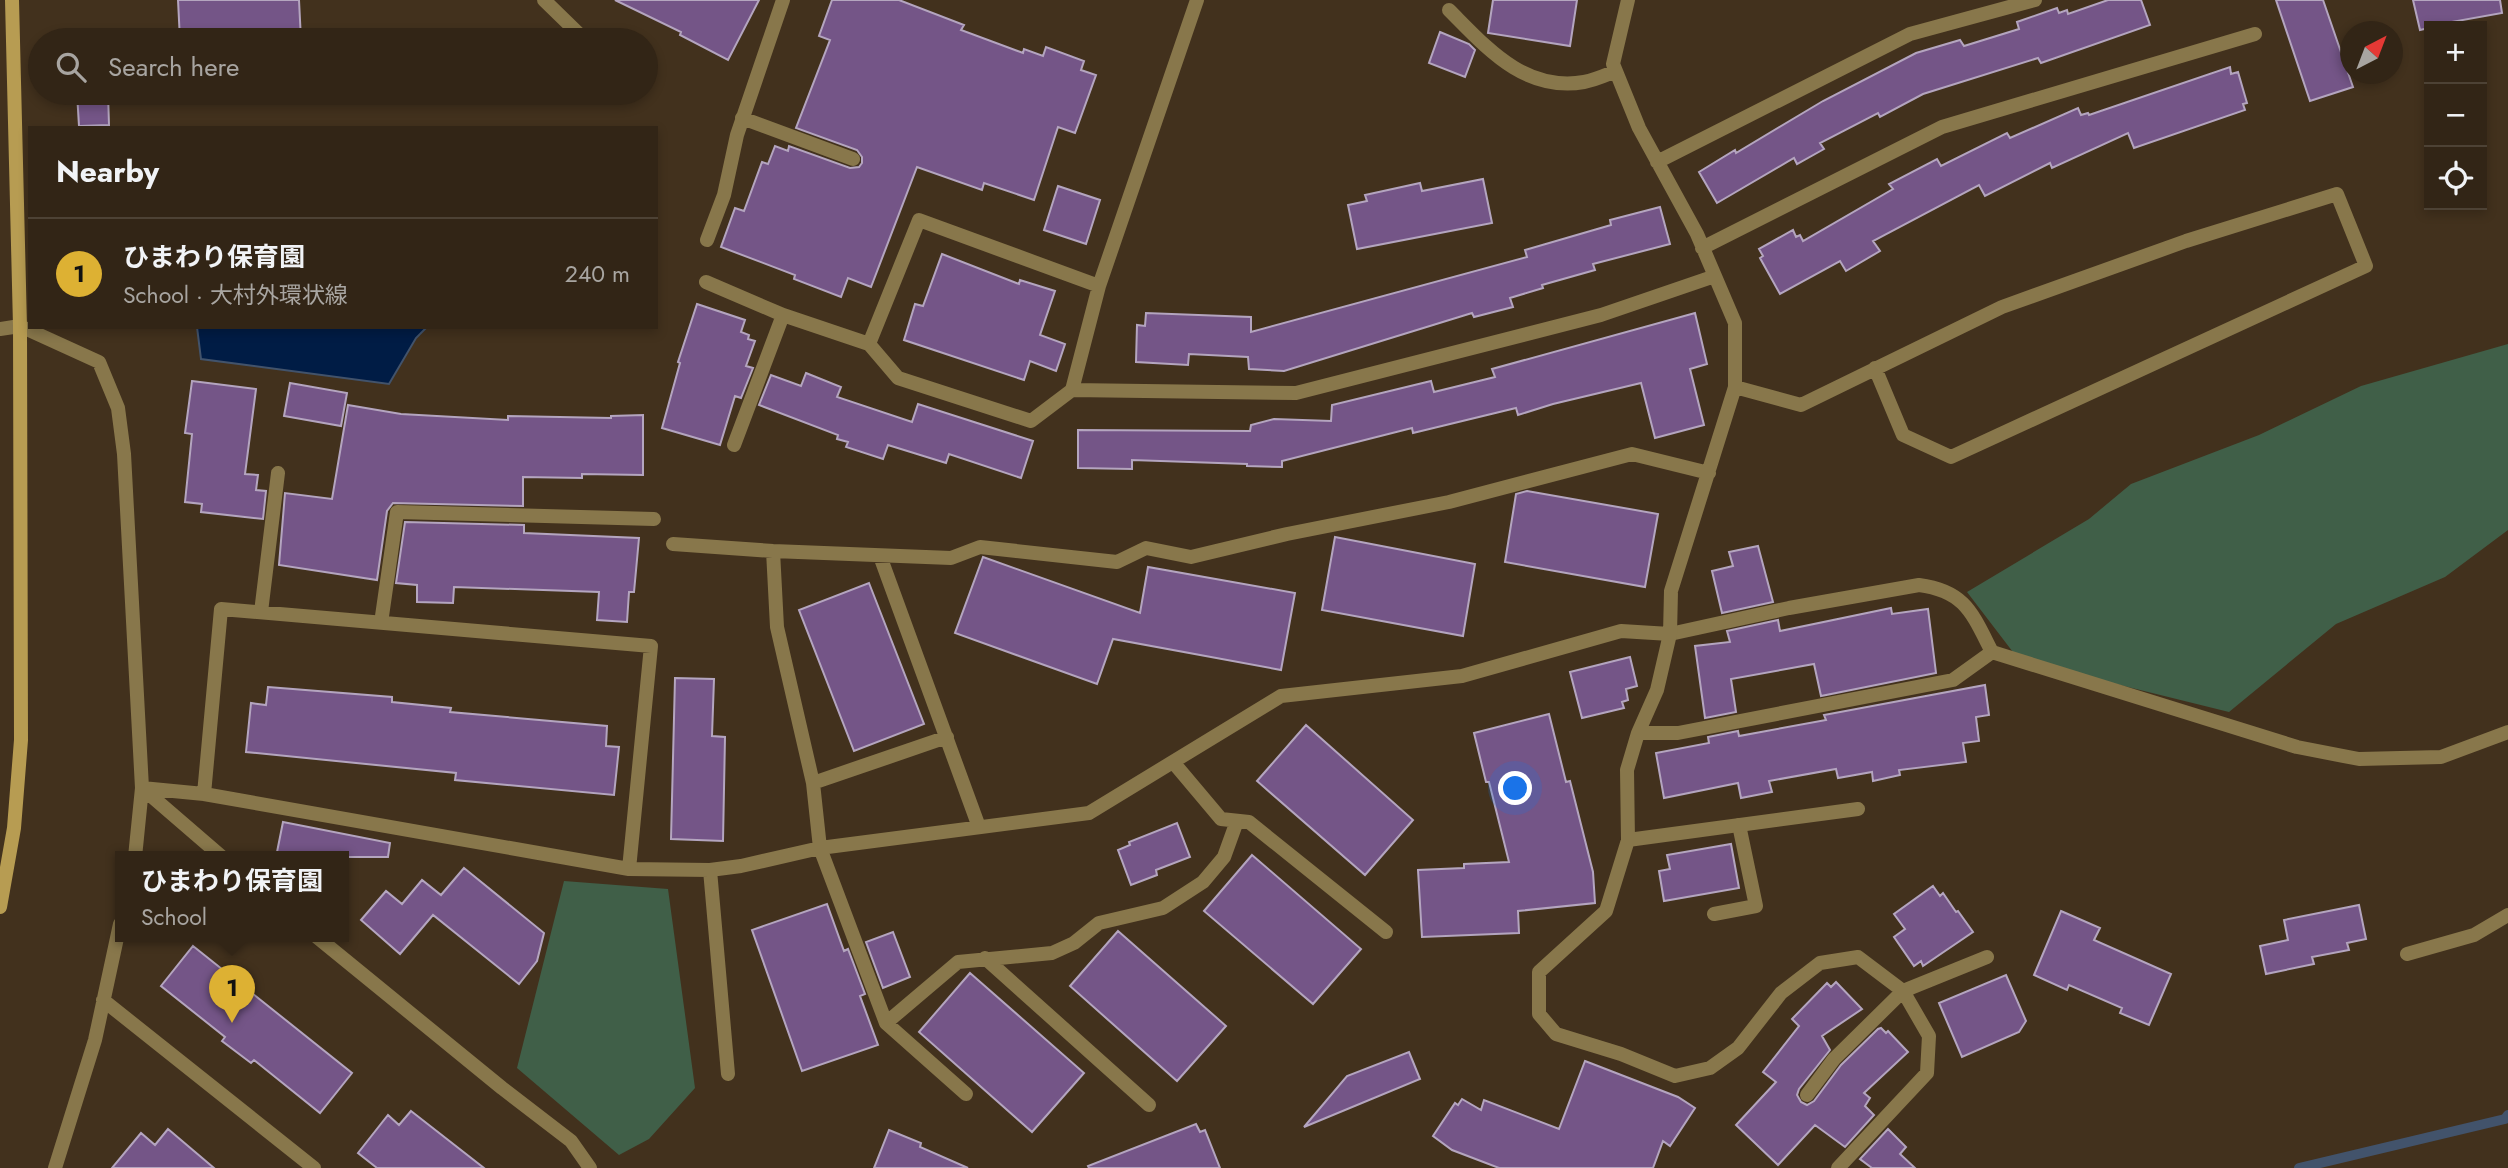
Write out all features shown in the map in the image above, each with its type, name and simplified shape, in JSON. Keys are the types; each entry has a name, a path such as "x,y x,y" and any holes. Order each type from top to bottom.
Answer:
{"main road":[{"path":"0,907 14,828 21,740 20,326 12,0"}],"street":[{"path":"544,0 573,28"},
{"path":"707,240 724,195 742,118 783,0"},
{"path":"1072,390 1099,286 1197,0"},
{"path":"1628,0 1613,64 1639,128 1702,248 1735,323 1735,387 1671,591 1670,634 1657,690 1638,733 1627,770 1628,840 1606,911 1539,972 1539,1014 1556,1034 1621,1054 1675,1076 1710,1068 1738,1048 1781,993 1820,963 1858,957 1903,990 1929,1036 1927,1073 1838,1168"},
{"path":"1657,162 1910,34 2035,0"},
{"path":"1449,10 1515,70 1545,82 1584,82 1616,71"},
{"path":"1702,248 1942,127 2255,34"},
{"path":"742,118 853,159"},
{"path":"1735,387 1801,405 2002,307 2186,241 2337,194 2366,266 1951,457 1903,435 1875,369"},
{"path":"869,344 919,220 1099,286"},
{"path":"706,282 783,315 869,344 898,378 1031,421 1072,390 1296,394 1601,315 1715,276"},
{"path":"734,445 783,315"},
{"path":"0,329 20,326 99,362 118,408 124,454 142,788 136,851"},
{"path":"673,544 951,558 980,547 1117,562 1146,548 1191,557 1287,534 1449,502 1632,454 1709,472"},
{"path":"261,612 278,473"},
{"path":"381,623 397,512 654,519"},
{"path":"773,551 777,627 813,783 820,848 886,1023 966,1094"},
{"path":"880,556 979,827"},
{"path":"142,788 204,794 629,869 710,870 741,866 820,848 1089,813 1281,696 1462,676 1621,631 1670,634 1789,608 1919,585 1945,590 1963,603 1978,624 1992,652 2297,747 2359,759 2441,757 2508,732"},
{"path":"204,794 220,609 651,646 629,869"},
{"path":"1638,733 1678,733 1953,680 1992,652"},
{"path":"813,783 947,737"},
{"path":"1173,762 1221,819 1249,822 1386,932"},
{"path":"142,788 215,851"},
{"path":"1628,840 1858,809"},
{"path":"886,1023 958,962 1052,953 1074,943 1099,922 1163,908 1203,882 1224,858 1237,821"},
{"path":"1714,914 1756,906 1739,825"},
{"path":"710,870 728,1074"},
{"path":"2407,954 2474,935 2508,915"},
{"path":"55,1168 94,1040 116,942"},
{"path":"323,942 571,1141 590,1168"},
{"path":"1807,1096 1834,1059 1903,990 1987,957"},
{"path":"985,958 1149,1105"},
{"path":"103,1000 314,1168"}],"green space":[{"path":"2508,344 2508,530 2445,577 2336,624 2229,712 2019,660 1967,592 2089,519 2131,484 2259,435 2361,386"},
{"path":"564,881 668,889 695,1088 649,1139 619,1155 517,1068"}],"water":[{"path":"197,329 425,329 416,338 389,384 201,359"}],"building":[{"path":"178,0 299,0 300,28 179,28"},
{"path":"615,0 759,0 728,60 680,35 681,32"},
{"path":"832,0 899,0 964,25 961,30 1023,53 1024,49 1043,56 1046,47 1084,61 1081,70 1096,75 1075,133 1058,127 1034,200 984,183 982,190 917,167 871,287 848,278 841,297 794,279 795,275 721,247 735,208 744,211 762,162 768,164 775,146 788,151 789,146 850,168 859,167 862,163 862,157 857,150 796,128 830,40 819,36"},
{"path":"1493,0 1577,0 1570,46 1488,33"},
{"path":"2108,0 2141,0 2150,25 2041,63 2038,58 1923,94 1880,117 1878,113 1820,143 1824,149 1797,164 1794,158 1717,203 1699,172 1823,101 1916,53 1960,40 1964,46 2019,29 2017,22 2057,8 2059,13 2067,10 2068,14"},
{"path":"2276,0 2323,0 2340,49 2340,84 2352,84 2353,87 2310,101"},
{"path":"2413,0 2500,0 2502,13 2457,21 2424,21 2424,29 2420,30"},
{"path":"1440,32 1469,44 1475,50 1465,77 1429,63"},
{"path":"2230,67 2231,74 2238,72 2247,103 2243,104 2245,110 2134,148 2128,133 2052,168 2050,163 1985,196 1979,185 1873,241 1880,251 1846,271 1840,261 1780,294 1760,258 1763,256 1759,249 1793,230 1796,237 1800,235 1803,241 1893,189 1889,184 1937,159 1941,166 2007,133 2010,138 2078,108 2081,115 2089,115"},
{"path":"78,105 108,105 109,125 79,126"},
{"path":"1483,179 1492,223 1357,249 1348,205 1367,201 1365,195 1420,183 1422,191"},
{"path":"1058,186 1100,200 1086,244 1044,230"},
{"path":"1660,207 1670,244 1593,264 1595,270 1542,285 1543,288 1510,298 1513,307 1474,317 1472,313 1284,371 1249,369 1248,357 1189,354 1188,365 1136,362 1137,325 1145,326 1146,313 1251,317 1251,332 1527,257 1525,250 1611,225 1610,220"},
{"path":"942,254 1019,284 1020,280 1055,291 1040,335 1065,344 1056,371 1030,361 1024,380 904,340 915,304 923,306"},
{"path":"697,304 745,320 741,332 749,335 748,339 755,341 746,366 753,368 741,398 735,396 720,445 662,428 680,363 678,362"},
{"path":"1695,313 1707,364 1690,369 1704,425 1655,438 1641,383 1518,415 1516,408 1413,433 1412,428 1282,461 1282,467 1132,460 1132,469 1078,468 1078,430 1250,431 1251,425 1274,419 1331,421 1332,405 1431,381 1434,392 1495,377 1492,369"},
{"path":"806,373 841,387 837,397 912,422 918,404 1033,441 1021,478 949,454 946,463 888,445 883,459 846,447 848,442 837,439 838,435 759,405 771,375 801,386"},
{"path":"192,381 256,389 245,474 258,475 256,490 266,491 263,519 201,512 202,504 185,502 192,434 185,433"},
{"path":"290,383 347,393 341,426 284,416"},
{"path":"348,405 401,414 508,420 508,416 611,418 643,415 643,475 523,477 523,506 393,503 387,511 377,580 279,565 285,493 332,499"},
{"path":"1527,491 1658,514 1645,587 1505,562 1516,494"},
{"path":"405,522 524,525 524,533 639,538 634,592 629,592 627,622 597,620 599,592 454,587 453,603 417,602 417,585 396,583"},
{"path":"1335,537 1475,564 1463,636 1322,610"},
{"path":"1758,546 1773,602 1722,613 1712,571 1733,566 1729,552"},
{"path":"983,557 1140,613 1148,567 1295,593 1281,670 1113,639 1097,684 955,633"},
{"path":"869,583 924,724 854,751 799,610"},
{"path":"1891,608 1892,614 1928,609 1936,673 1821,696 1814,664 1731,679 1736,712 1705,718 1695,646 1730,642 1727,631 1778,620 1780,631"},
{"path":"1630,657 1637,686 1626,689 1628,700 1622,702 1624,708 1582,718 1570,672"},
{"path":"675,678 714,679 712,736 725,737 723,841 671,839"},
{"path":"1985,685 1989,715 1976,717 1979,741 1963,743 1966,762 1899,770 1900,775 1873,781 1872,772 1838,778 1836,769 1769,781 1772,792 1741,798 1738,783 1664,798 1656,753 1709,743 1708,737 1738,731 1739,736 1826,720 1824,715"},
{"path":"268,687 392,697 392,702 451,708 450,712 607,726 606,746 619,747 614,795 455,780 456,773 246,752 251,703 266,705"},
{"path":"1549,714 1566,782 1570,781 1593,872 1595,903 1518,911 1519,933 1422,937 1418,870 1509,862 1474,733"},
{"path":"1306,725 1413,820 1365,875 1257,781"},
{"path":"283,822 390,843 388,857 349,857 349,851 277,851"},
{"path":"1177,823 1190,857 1156,870 1157,875 1131,885 1118,850 1130,845 1129,842"},
{"path":"1731,844 1739,888 1664,901 1659,871 1670,869 1667,855"},
{"path":"1252,855 1361,949 1313,1004 1204,911"},
{"path":"464,868 544,933 537,961 519,984 433,915 400,954 361,920 386,891 402,904 422,880 441,895"},
{"path":"1933,886 1940,896 1943,893 1973,932 1923,966 1921,961 1914,966 1894,937 1905,929 1894,914"},
{"path":"827,904 844,951 848,949 865,994 860,996 878,1045 802,1071 752,930"},
{"path":"2359,905 2366,939 2347,943 2349,950 2312,957 2314,964 2266,974 2260,946 2288,940 2284,920"},
{"path":"2061,911 2100,928 2094,940 2171,974 2149,1025 2120,1013 2122,1008 2069,985 2067,990 2034,975"},
{"path":"1118,931 1226,1026 1177,1081 1070,986"},
{"path":"893,932 910,977 883,988 866,942"},
{"path":"193,946 352,1073 320,1113 254,1060 251,1063 222,1041 225,1037 161,986"},
{"path":"970,973 1084,1073 1032,1132 919,1032"},
{"path":"2006,975 2026,1021 2019,1032 1962,1057 1939,1003"},
{"path":"1836,982 1862,1009 1822,1036 1830,1050 1799,1089 1797,1095 1801,1102 1807,1105 1814,1101 1841,1065 1878,1029 1881,1028 1886,1033 1888,1031 1908,1052 1864,1093 1870,1098 1865,1106 1874,1115 1845,1147 1815,1125 1778,1165 1736,1125 1776,1082 1763,1072 1799,1026 1792,1019 1827,983 1831,987"},
{"path":"1409,1052 1420,1079 1304,1127 1347,1076"},
{"path":"1585,1061 1678,1097 1695,1108 1670,1146 1663,1141 1653,1168 1499,1168 1452,1150 1433,1136 1455,1103 1458,1105 1462,1099 1481,1110 1484,1100 1559,1129"},
{"path":"411,1111 484,1168 377,1168 358,1153 388,1115 399,1125"},
{"path":"1196,1124 1200,1132 1205,1130 1220,1168 1088,1166"},
{"path":"168,1129 214,1168 112,1168 141,1133 155,1145"},
{"path":"1888,1129 1906,1147 1900,1154 1915,1168 1872,1168 1860,1159"},
{"path":"889,1130 921,1143 920,1147 968,1168 874,1168"}],"waterway":[{"path":"2299,1168 2505,1119 2508,1115"}],"place":[{"name":"ひまわり保育園","path":"232,1023"}]}
